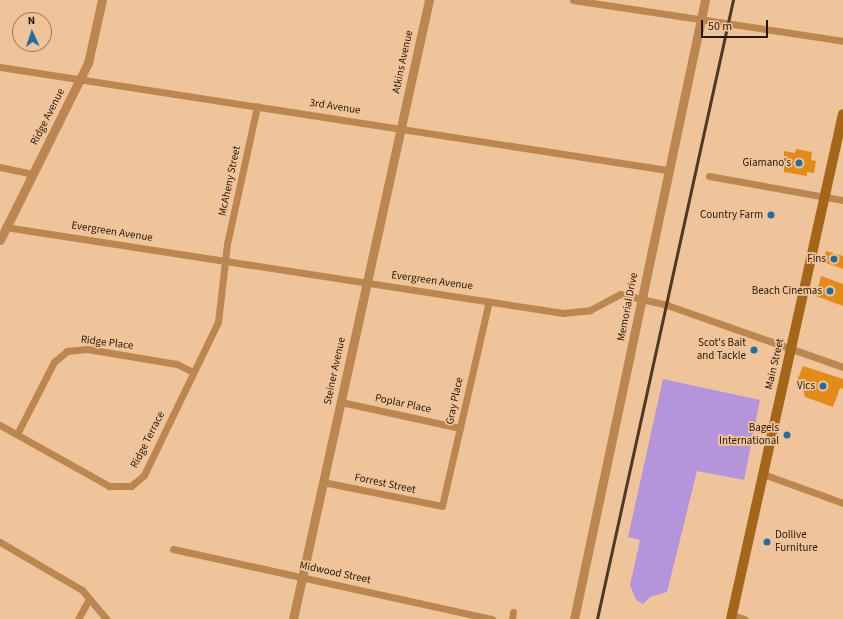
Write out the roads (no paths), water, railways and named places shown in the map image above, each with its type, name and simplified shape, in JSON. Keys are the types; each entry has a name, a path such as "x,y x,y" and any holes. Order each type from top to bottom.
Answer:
{"main road":[{"name":"Main Street","path":"731,617 843,114"}],"street":[{"name":"Ridge Avenue","path":"0,240 5,227 88,63 102,0"},
{"name":"Atkins Avenue","path":"401,129 429,0"},
{"path":"573,0 843,41"},
{"name":"Memorial Drive","path":"574,619 642,299 667,170 705,0"},
{"name":"3rd Avenue","path":"0,66 667,170"},
{"name":"McAheny Street","path":"226,261 257,106"},
{"name":"Steiner Avenue","path":"293,619 401,129"},
{"path":"0,167 33,174"},
{"path":"709,176 843,200"},
{"name":"Evergreen Avenue","path":"5,227 367,283 574,313 620,294 642,299 843,367"},
{"name":"Ridge Terrace","path":"0,425 109,486 130,486 148,468 218,322 226,261"},
{"name":"Gray Place","path":"442,506 489,301"},
{"name":"Ridge Place","path":"17,434 54,362 67,351 87,349 177,364 193,372"},
{"name":"Poplar Place","path":"341,402 460,428"},
{"path":"763,474 843,503"},
{"name":"Forrest Street","path":"323,482 442,506"},
{"path":"0,542 82,590 106,619"},
{"name":"Midwood Street","path":"173,549 492,619"},
{"path":"78,619 89,599"},
{"path":"731,617 744,619"}],"railway":[{"path":"597,619 733,0"}],"place":[{"name":"Giamano's","path":"799,163"},
{"name":"Country Farm","path":"771,215"},
{"name":"Fins","path":"834,259"},
{"name":"Beach Cinemas","path":"830,291"},
{"name":"Scot's Bait and Tackle","path":"754,350"},
{"name":"Vics","path":"823,386"},
{"name":"Bagels International","path":"787,435"},
{"name":"Dollive Furniture","path":"767,542"}]}
